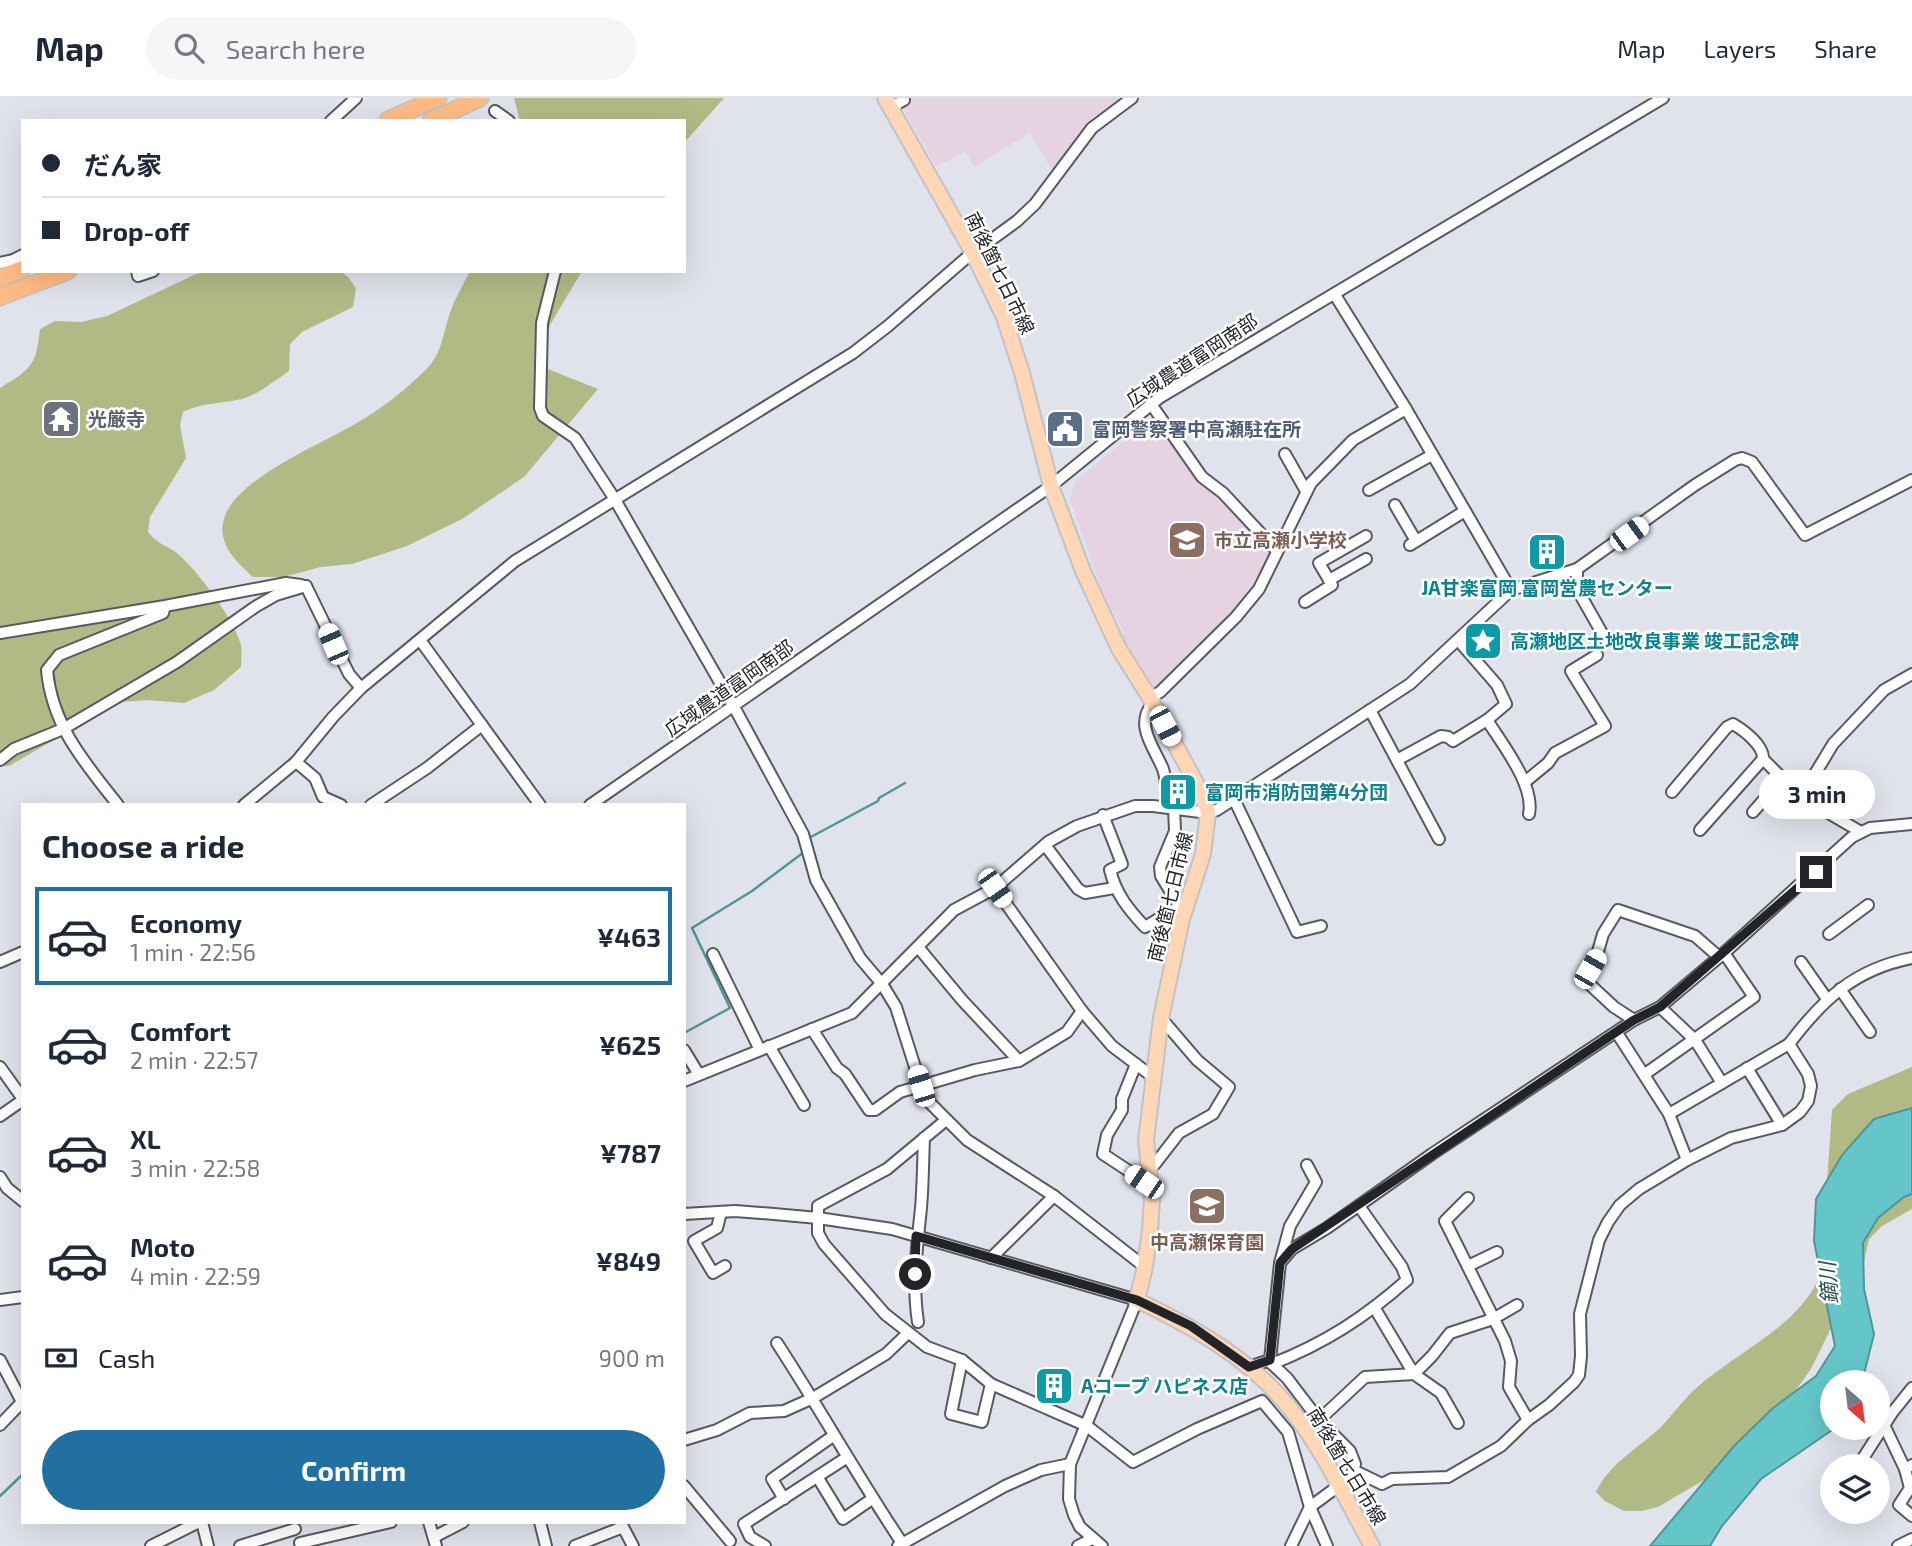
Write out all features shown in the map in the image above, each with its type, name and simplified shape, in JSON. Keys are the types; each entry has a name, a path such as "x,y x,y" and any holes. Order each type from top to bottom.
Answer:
{"highway":[{"path":"390,119 438,98"},
{"path":"435,119 480,98"},
{"path":"0,278 21,271"},
{"path":"0,296 63,273"}],"main road":[{"name":"南後箇七日市線","path":"888,103 973,254 1004,317 1051,486 1091,590 1119,649 1202,794 1208,813 1203,854 1182,910 1161,1018 1146,1140 1150,1230 1137,1300 1191,1326 1249,1367 1289,1407 1306,1431 1372,1546"}],"street":[{"path":"333,119 356,98"},
{"path":"888,103 904,100 903,98"},
{"path":"246,803 296,762 361,688 515,561 853,353 1017,221 1035,204 1092,128 1132,98"},
{"name":"広域農道富岡南部","path":"593,803 1051,486 1151,404 1206,368 1335,295 1382,264 1663,98"},
{"path":"495,111 506,119"},
{"path":"0,263 21,256"},
{"path":"554,273 542,323 540,408 543,416 575,438 614,498 733,705 803,834 816,880 860,958 882,984 896,1007 921,1086 931,1104 967,1140 1054,1196 1145,1267"},
{"path":"1335,295 1406,409 1511,590"},
{"path":"1151,404 1202,478 1223,493 1277,551"},
{"path":"1103,815 1122,864 1110,870 1114,888 1127,908 1145,927 1182,910 1161,876 1160,867 1175,831 1164,770 1144,726 1151,701 1251,600 1311,483 1353,440 1406,409"},
{"path":"1285,454 1306,492"},
{"path":"1369,490 1432,454"},
{"path":"686,1080 852,1013 954,910 995,888 1045,845 1077,827 1103,815 1135,806 1208,813 1234,799 1410,684 1511,590 1577,569 1695,485 1735,460 1742,458 1752,462 1805,535 1912,480"},
{"path":"1395,505 1413,543 1465,511"},
{"path":"1305,602 1332,585 1319,563 1366,536"},
{"path":"1329,580 1366,559"},
{"path":"1577,569 1577,589 1607,642"},
{"path":"0,633 286,583 306,586"},
{"path":"306,586 349,674 361,688"},
{"path":"0,760 14,749 63,729 177,662 276,595 306,586"},
{"path":"116,803 76,752 63,729 47,670 59,655 163,613 165,606"},
{"path":"420,640 539,803"},
{"path":"1397,760 1441,736 1453,741 1487,720 1506,704 1497,685 1458,640"},
{"path":"1525,782 1548,763 1555,753 1605,726 1571,671 1597,655"},
{"path":"1801,797 1833,744 1884,690 1912,674"},
{"path":"1370,710 1439,839"},
{"path":"1487,720 1525,782 1531,806 1529,814"},
{"path":"1672,792 1727,727 1733,724 1762,750 1763,760 1801,797 1861,832"},
{"path":"375,803 428,768 482,725"},
{"path":"1700,830 1763,760"},
{"path":"296,762 315,778 323,797 336,803"},
{"path":"1753,812 1782,779"},
{"path":"1234,799 1297,932 1321,926"},
{"path":"1280,1263 1292,1249 1432,1154 1634,1020 1660,1007 1722,955 1852,837 1870,828 1912,824"},
{"path":"1045,845 1078,889 1085,893 1114,888"},
{"path":"995,888 1082,1011 1112,1046 1153,1077"},
{"path":"1829,934 1868,905"},
{"path":"1634,1020 1614,1007 1587,981 1603,934 1618,910 1695,936 1722,955 1755,997 1645,1074"},
{"path":"918,947 970,1009 1019,1061"},
{"path":"0,962 21,953"},
{"path":"713,954 764,1048 804,1105"},
{"path":"1670,1114 1789,1044 1827,999 1852,979 1912,958"},
{"path":"1801,962 1827,999"},
{"path":"1840,989 1870,1032"},
{"path":"1660,1007 1695,1040 1722,1083"},
{"path":"812,1029 837,1069 845,1074 869,1110 876,1110 900,1092 975,1070 1019,1061 1067,1032 1082,1011"},
{"path":"1149,1168 1179,1133 1213,1114 1229,1087 1197,1060 1161,1018"},
{"path":"1617,1032 1670,1114 1687,1160"},
{"path":"1355,1471 1382,1484 1392,1479 1448,1477 1501,1446 1579,1376 1580,1314 1598,1240 1608,1222 1620,1205 1639,1189 1687,1160 1731,1138 1782,1125 1800,1112 1808,1101 1811,1086 1808,1074 1789,1044"},
{"path":"686,1053 698,1073"},
{"path":"1136,1064 1122,1099 1122,1110 1107,1135 1103,1154 1150,1185"},
{"path":"0,1067 21,1096"},
{"path":"1747,1068 1782,1125"},
{"path":"0,1116 21,1100"},
{"path":"946,1120 887,1169 818,1206 818,1233 824,1244 885,1314 936,1352 961,1360 991,1384 1087,1426 1133,1462 1197,1429 1262,1401 1288,1433 1310,1507 1327,1546"},
{"path":"918,1322 915,1300 916,1236 921,1209 924,1138"},
{"path":"1271,1362 1280,1263 1290,1226 1315,1182 1307,1165"},
{"path":"0,1177 7,1188 21,1199"},
{"path":"991,1258 1054,1196"},
{"path":"1468,1198 1445,1221 1505,1341 1511,1361 1509,1387 1528,1420"},
{"path":"1249,1367 1271,1362 1349,1327 1407,1280 1402,1267 1359,1206"},
{"path":"721,1212 717,1228 694,1241 713,1273 725,1266"},
{"path":"686,1214 721,1212 818,1218 892,1229 1137,1300 1070,1464 1069,1499 1080,1527 1102,1546"},
{"path":"1468,1266 1497,1252"},
{"path":"0,1300 21,1297"},
{"path":"1319,1420 1365,1377 1414,1374 1450,1333 1493,1319 1517,1305"},
{"path":"1374,1307 1414,1374 1441,1393 1458,1423"},
{"path":"686,1439 717,1430 750,1413 784,1411 813,1398 886,1354 908,1333"},
{"path":"776,1343 813,1398 846,1458 900,1544 1005,1486 1041,1470 1070,1464"},
{"path":"0,1360 21,1399"},
{"path":"961,1360 951,1414 982,1422 991,1384"},
{"path":"1271,1362 1287,1378 1319,1420 1350,1451 1355,1464 1352,1476 1310,1507 1291,1546"},
{"path":"1890,1417 1912,1388"},
{"path":"0,1425 21,1402"},
{"path":"1890,1435 1909,1467 1910,1488 1899,1505 1912,1516"},
{"path":"784,1499 772,1479 833,1436"},
{"path":"765,1546 750,1536 744,1524 846,1458"},
{"path":"818,1478 843,1519 872,1499"},
{"path":"686,1487 730,1541"},
{"path":"151,1546 201,1524 208,1546"},
{"path":"240,1546 296,1526 300,1545 377,1524"},
{"path":"430,1524 435,1541 460,1524"},
{"path":"540,1524 546,1546"},
{"path":"575,1546 626,1525 633,1546"},
{"path":"1078,1546 1092,1539"},
{"path":"1898,1546 1912,1539"}],"shaded area":[{"path":"907,98 1125,98 1093,117 1052,171 1030,133 974,167 965,151 936,167 902,107 909,103"},
{"path":"1153,417 1203,489 1208,488 1222,496 1272,551 1253,590 1236,612 1155,688 1149,685 1121,637 1124,633 1103,593 1070,500 1075,481"}],"green space":[{"path":"514,98 724,98 686,141 686,119 519,119"},
{"path":"343,273 356,288 353,307 302,332 290,344 289,371 248,397 198,406 183,412 180,425 186,458 150,517 148,532 192,568 231,623 241,645 241,667 214,690 184,703 148,700 120,702 9,766 0,766 0,388 30,365 34,359 40,329 55,321 81,322 107,316 194,275"},
{"path":"469,273 581,273 550,325 538,365 598,389 524,477 462,519 407,546 352,564 321,567 283,577 253,577 230,552 223,537 224,519 232,504 264,475 372,414 425,371 440,347 453,305"},
{"path":"1912,1067 1912,1209 1882,1226 1869,1239 1864,1261 1811,1369 1762,1437 1728,1466 1658,1507 1624,1511 1605,1501 1596,1492 1616,1465 1660,1428 1695,1389 1779,1326 1808,1297 1818,1280 1825,1254 1832,1110 1848,1094"}],"water":[{"name":"鏑川","path":"1912,1108 1912,1194 1904,1197 1878,1218 1863,1243 1864,1289 1874,1334 1865,1370 1820,1370 1820,1438 1761,1479 1722,1526 1710,1546 1650,1546 1734,1446 1773,1408 1816,1376 1835,1346 1814,1241 1816,1199 1842,1155 1874,1119"}],"waterway":[{"path":"809,838 878,801 905,783"},
{"path":"686,1032 730,1008 692,928 752,891 804,852"},
{"path":"0,1496 21,1476"}],"place":[{"name":"光厳寺","path":"61,419"},
{"name":"富岡警察署中高瀬駐在所","path":"1065,429"},
{"name":"市立高瀬小学校","path":"1187,540"},
{"name":"JA甘楽富岡 富岡営農センター","path":"1547,552"},
{"name":"高瀬地区土地改良事業 竣工記念碑","path":"1483,641"},
{"name":"富岡市消防団第4分団","path":"1178,792"},
{"name":"中高瀬保育園","path":"1207,1206"},
{"name":"Aコープ ハピネス店","path":"1054,1386"}],"route":[{"path":"915,1274 916,1236 1137,1300 1191,1326 1249,1367 1270,1360 1280,1263 1292,1249 1634,1020 1660,1007 1816,872"}]}
